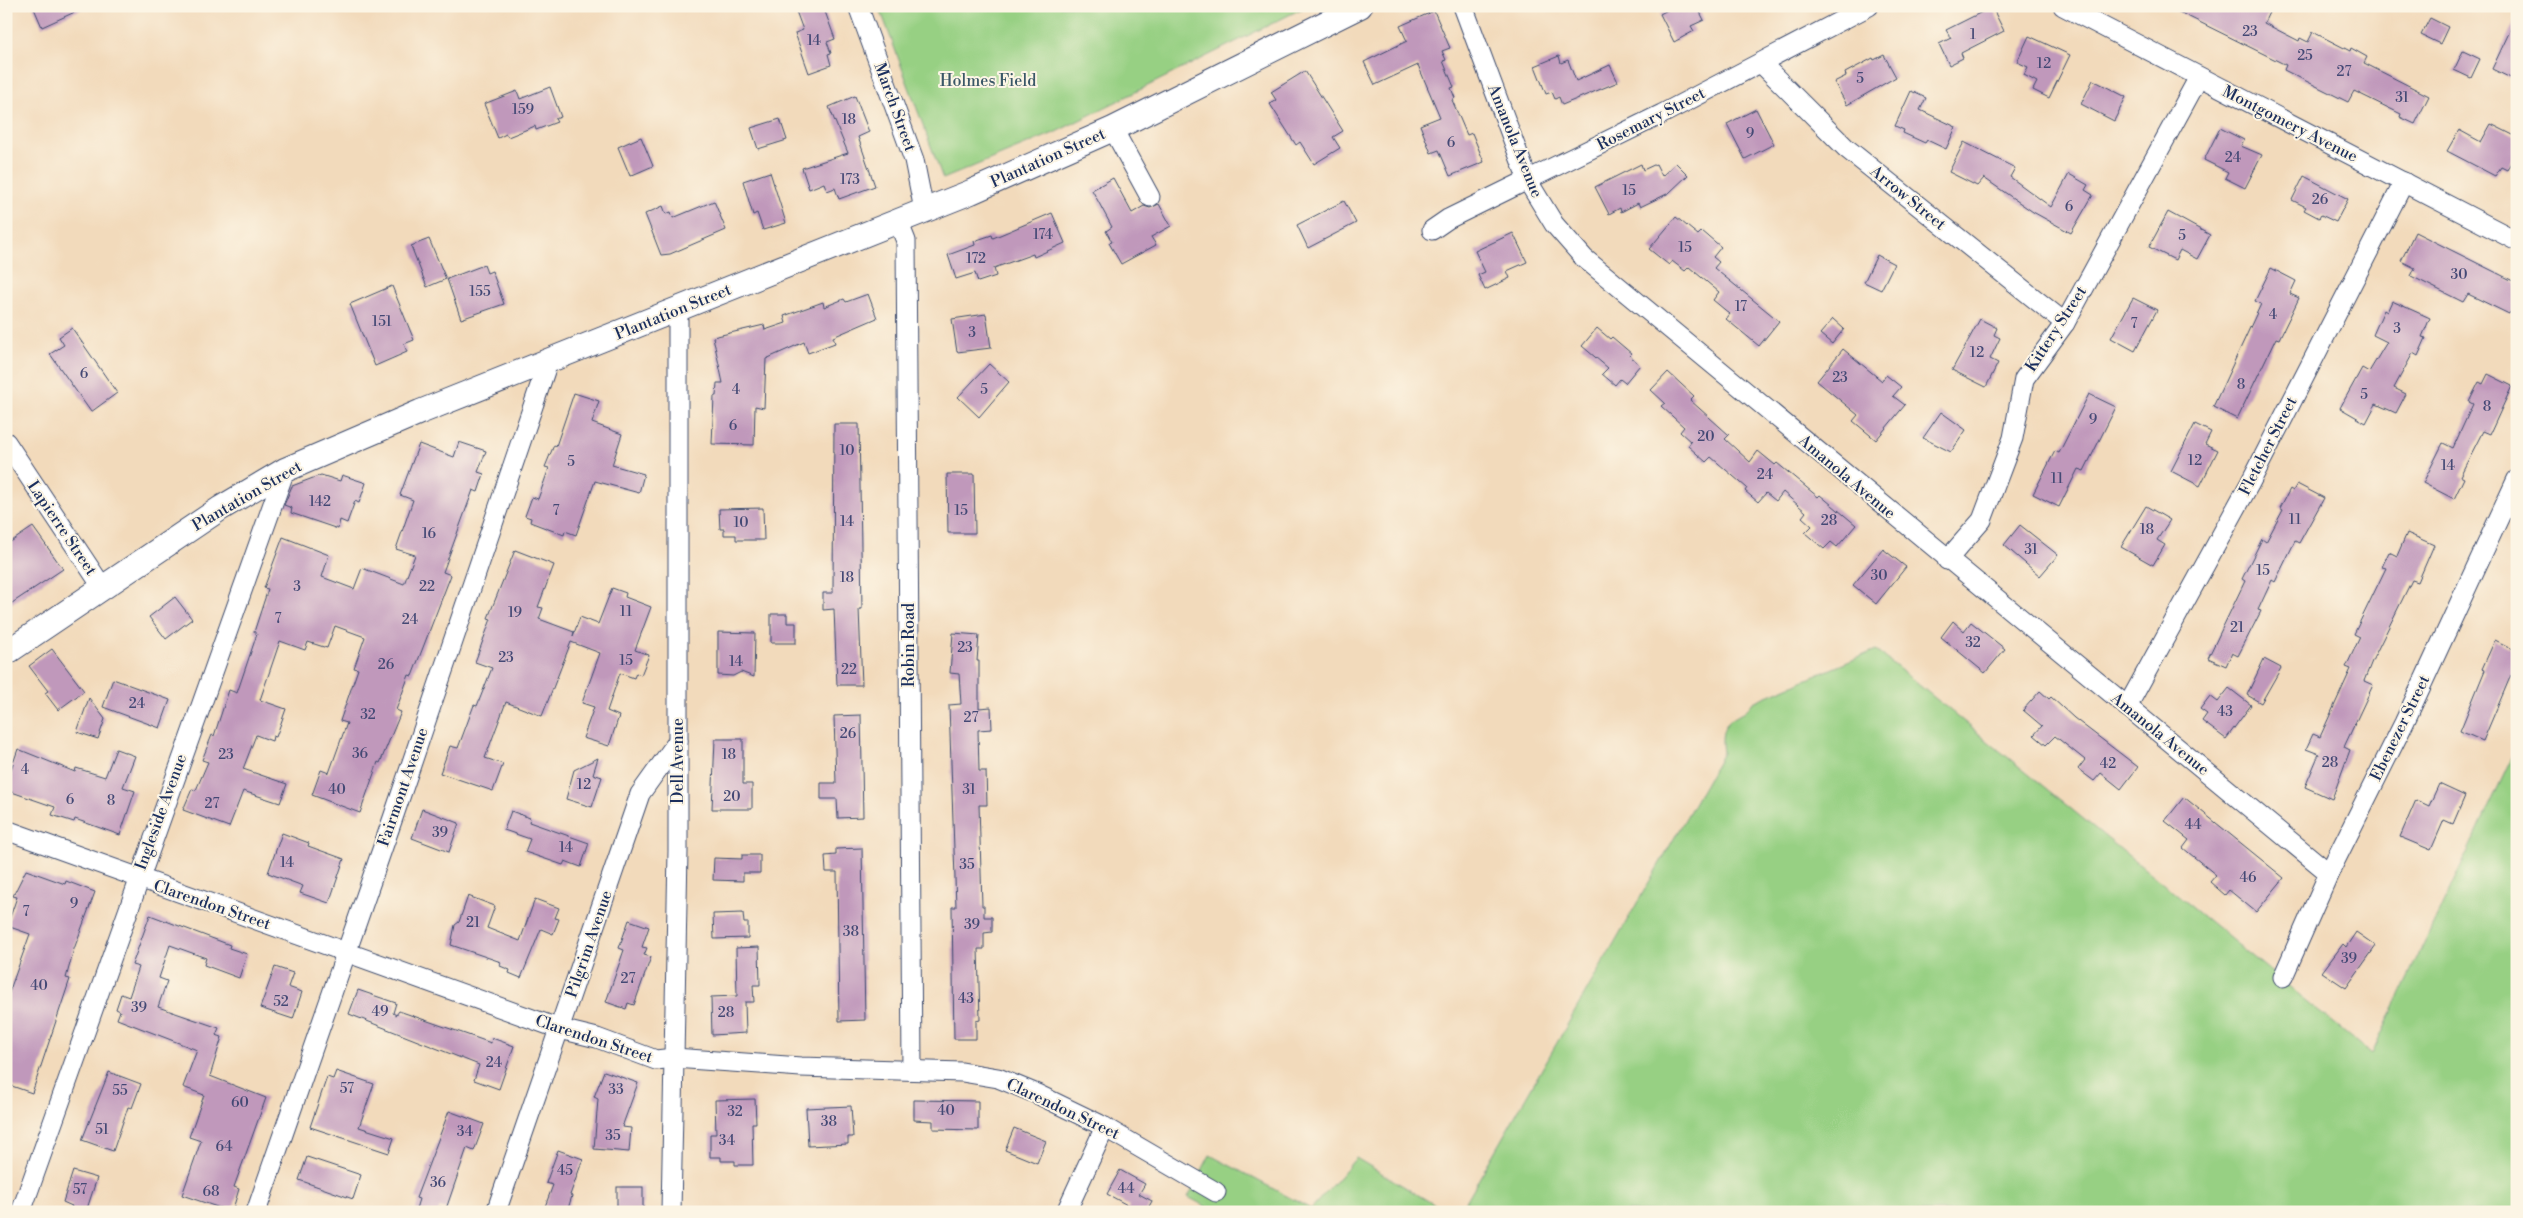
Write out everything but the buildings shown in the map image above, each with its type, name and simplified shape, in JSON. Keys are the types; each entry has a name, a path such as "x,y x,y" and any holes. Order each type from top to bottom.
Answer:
{"street":[{"name":"March Street","path":"858,6 914,160 924,210"},
{"name":"Plantation Street","path":"6,653 221,508 285,470 420,412 983,187 1113,129 1360,6"},
{"name":"Amanola Avenue","path":"1463,6 1528,180 1554,224 1584,258 1947,560 2329,873"},
{"name":"Rosemary Street","path":"1432,230 1448,219 1761,63 1869,6"},
{"name":"Montgomery Avenue","path":"2063,6 2517,241"},
{"name":"Arrow Street","path":"1761,63 1846,148 2065,323"},
{"name":"Kittery Street","path":"1947,560 1982,520 2013,438 2024,379 2065,323 2199,77"},
{"path":"1113,129 1150,197"},
{"name":"Fletcher Street","path":"2126,707 2250,483 2404,182"},
{"name":"Robin Road","path":"898,221 906,241 908,317 912,1070"},
{"name":"Dell Avenue","path":"671,1212 678,741 678,310"},
{"name":"Fairmont Avenue","path":"256,1212 548,362"},
{"name":"Lapierre Street","path":"6,442 103,588"},
{"name":"Ingleside Avenue","path":"21,1212 285,470"},
{"name":"Ebenezer Street","path":"2283,977 2329,873 2404,723 2517,479"},
{"name":"Pilgrim Avenue","path":"496,1212 640,794 678,741"},
{"name":"Clarendon Street","path":"6,830 138,879 656,1060 674,1058 783,1066 962,1072 998,1078 1053,1101 1105,1128 1216,1192"},
{"path":"1066,1212 1105,1128"}],"green space":[{"name":"Holmes Field","path":"879,6 1307,6 1054,133 943,179"},
{"path":"1876,650 2372,1054 2517,747 2517,1212 1460,1212 1723,753 1722,740 1726,724 1748,709 1753,702"},
{"path":"1210,1155 1311,1209 1356,1158 1447,1212 1216,1212 1188,1197"}]}
